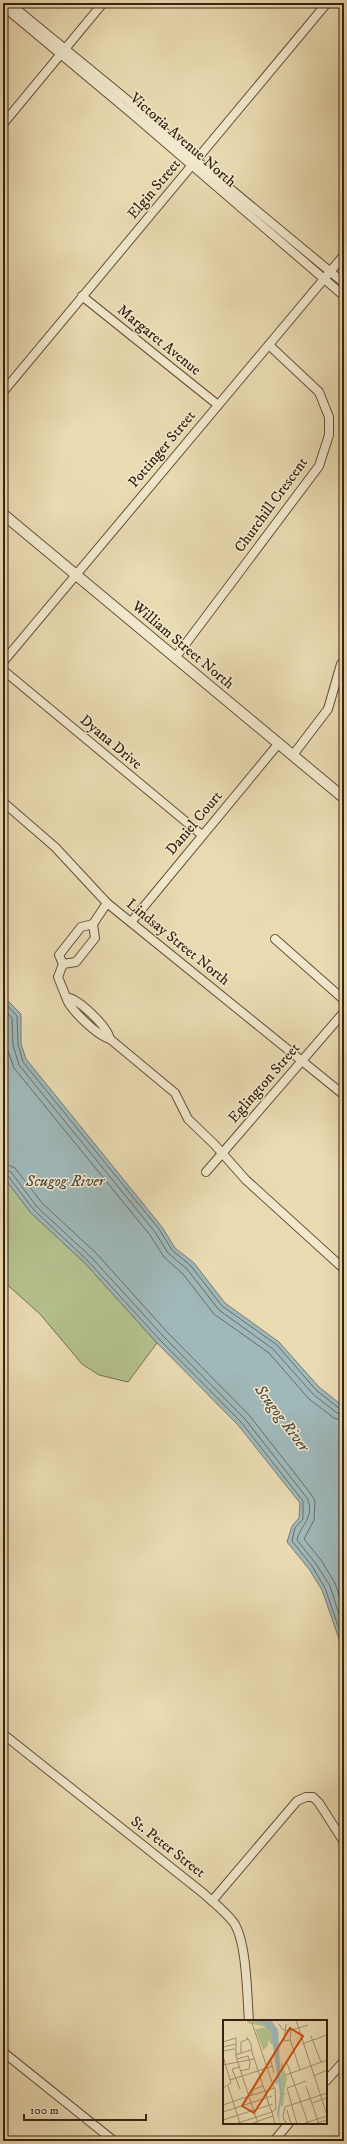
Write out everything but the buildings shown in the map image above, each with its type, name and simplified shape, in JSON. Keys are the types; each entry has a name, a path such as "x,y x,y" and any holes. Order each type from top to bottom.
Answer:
{"street":[{"name":"Victoria Avenue North","path":"9,3 62,52"},
{"path":"3,124 103,3"},
{"name":"Elgin Street","path":"3,392 327,3"},
{"name":"Victoria Avenue North","path":"3,6 134,110 344,296"},
{"name":"Victoria Avenue North","path":"194,163 344,282"},
{"name":"Pottinger Street","path":"3,662 344,255"},
{"name":"Margaret Avenue","path":"82,296 218,405"},
{"name":"Churchill Crescent","path":"175,658 319,466 329,435 328,418 319,392 269,345"},
{"name":"William Street North","path":"3,514 344,798"},
{"path":"293,755 328,709 341,664 344,660"},
{"name":"Dyana Drive","path":"3,670 202,835"},
{"name":"Daniel Court","path":"132,921 279,743"},
{"name":"Lindsay Street North","path":"3,802 55,847 107,903 132,921 344,1095"},
{"path":"107,903 93,924 81,927 59,955 63,964 58,977 66,997 73,999 90,1019 108,1032 110,1039 175,1093 188,1118 246,1180 344,1269"},
{"path":"63,964 76,962 96,938 93,924"},
{"path":"275,939 344,1000"},
{"name":"Eglington Street","path":"206,1172 344,1012"},
{"name":"St. Peter Street","path":"3,1734 212,1901 234,1924 242,1943 249,2020"},
{"path":"212,1901 298,1801 306,1797 313,1797 319,1803 344,1842"},
{"path":"3,2052 114,2141"},
{"path":"327,2080 344,2061"},
{"path":"274,2141 288,2124"}],"green space":[{"path":"3,1176 31,1213 85,1263 157,1343 128,1382 99,1375 82,1364 40,1314 3,1281"}],"water":[{"name":"Scugog River","path":"3,996 21,1014 21,1044 26,1059 162,1227 175,1248 194,1263 225,1303 279,1342 319,1387 344,1407 344,1653 322,1590 309,1569 287,1542 292,1526 299,1518 300,1503 238,1425 157,1343 85,1263 31,1213 3,1176"}]}
